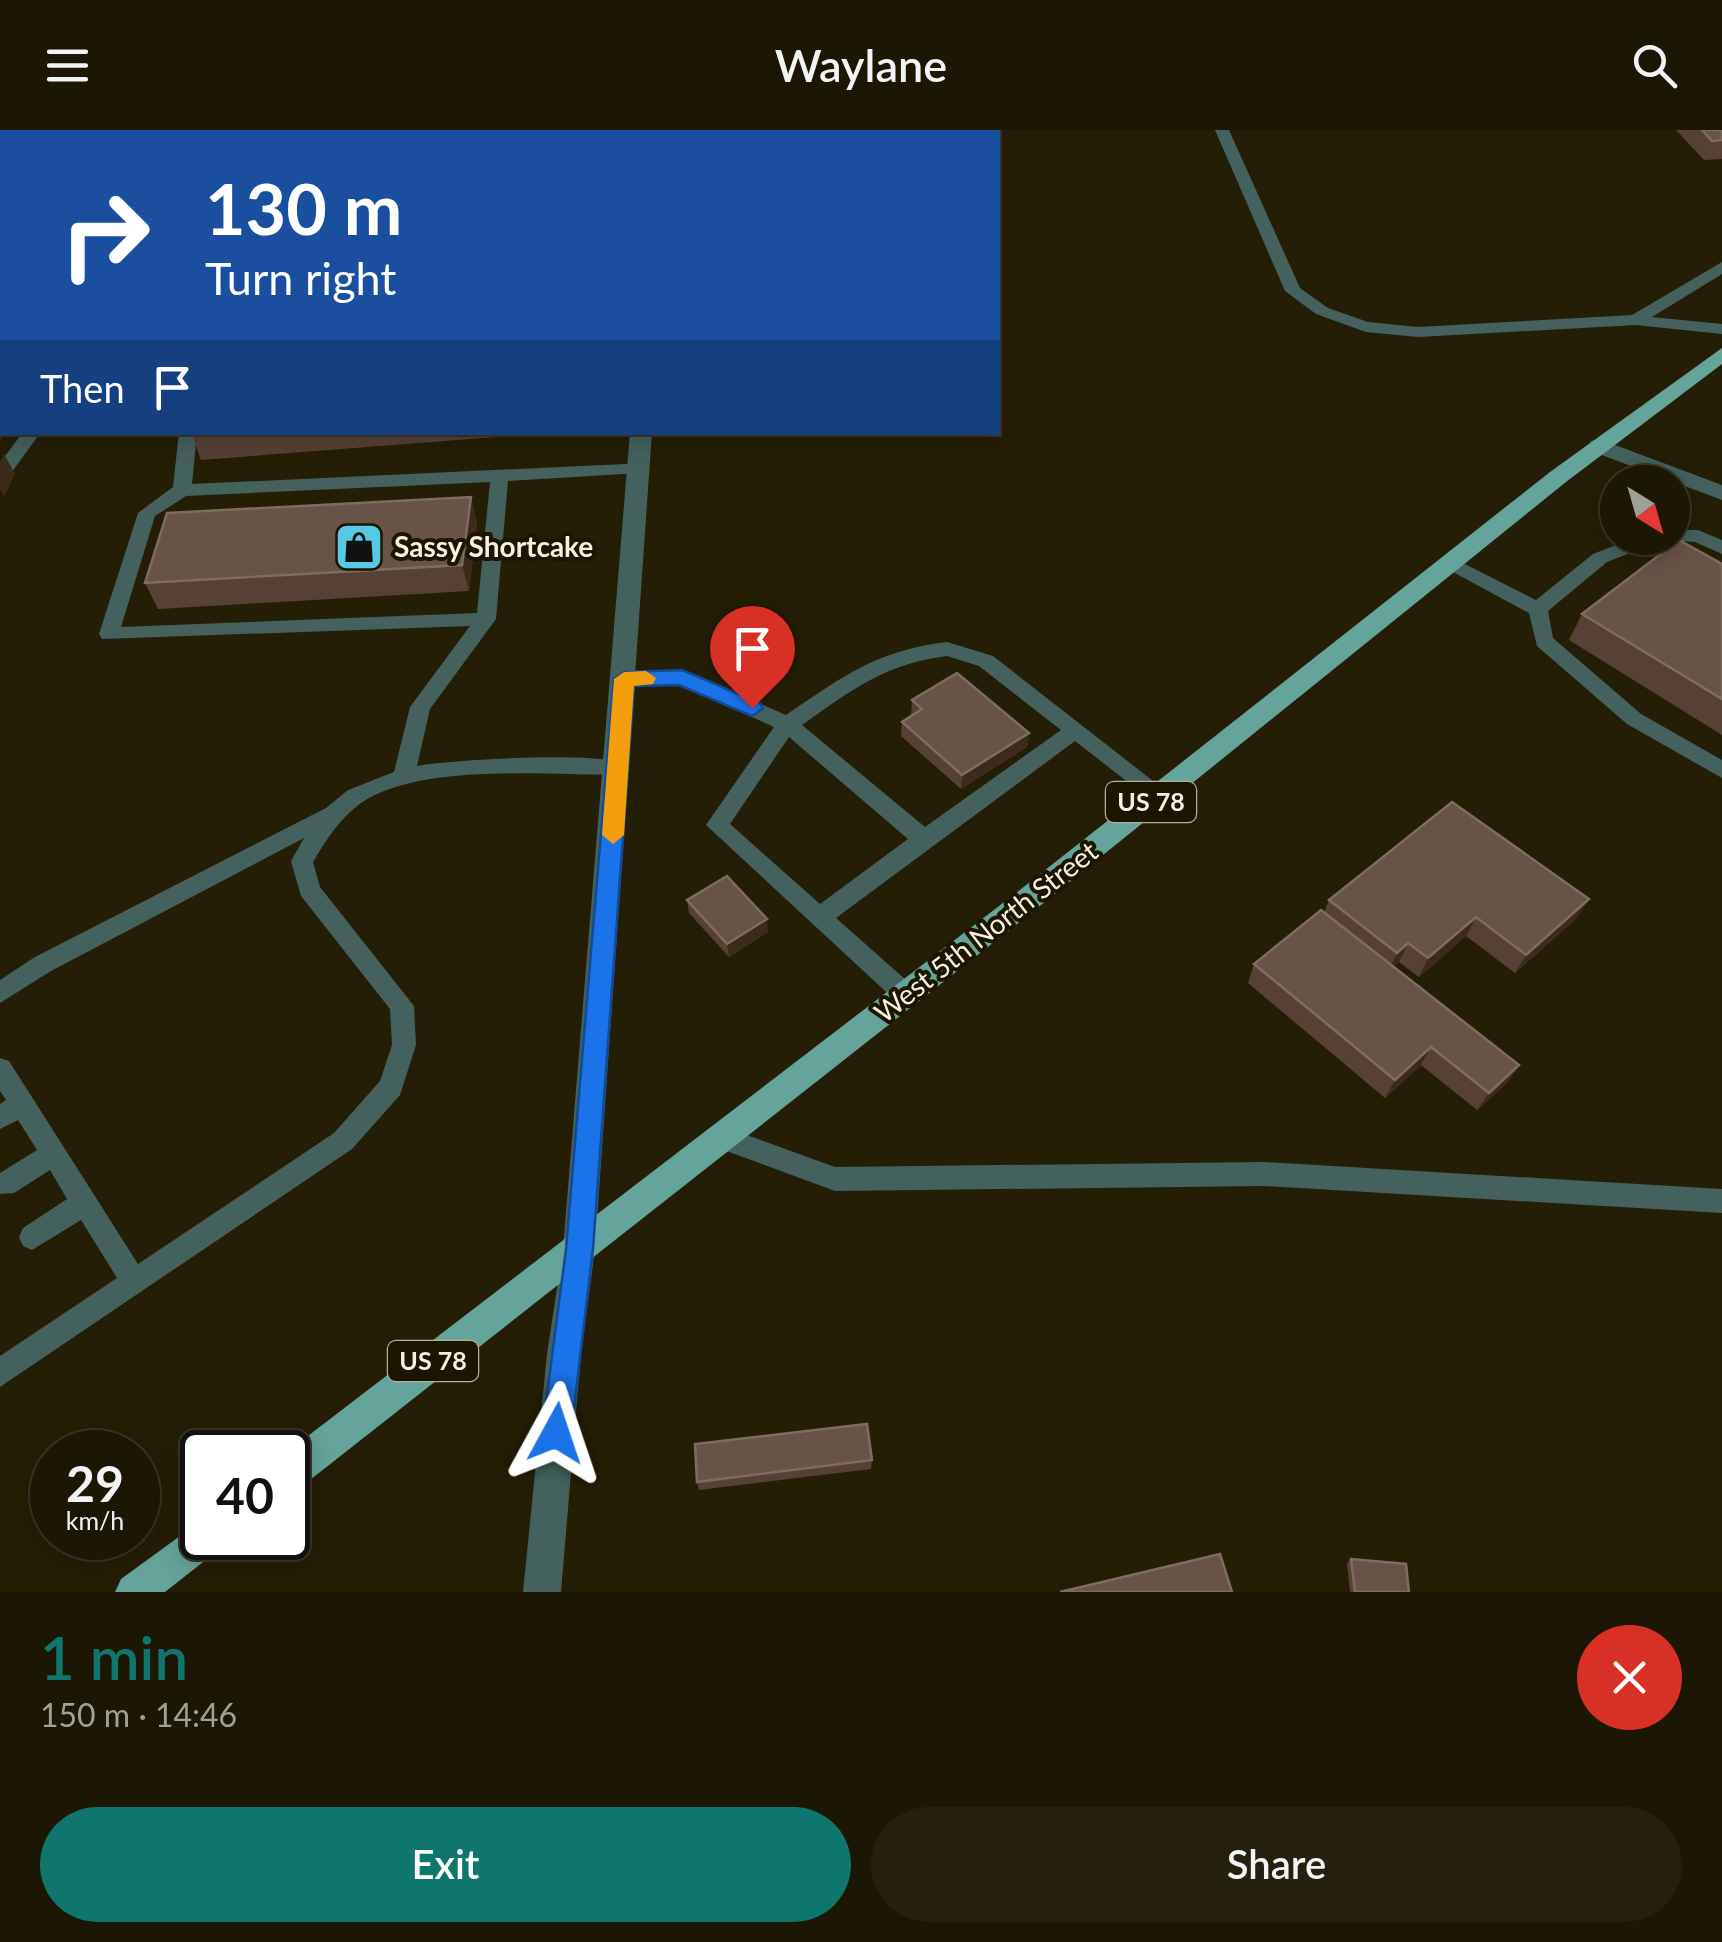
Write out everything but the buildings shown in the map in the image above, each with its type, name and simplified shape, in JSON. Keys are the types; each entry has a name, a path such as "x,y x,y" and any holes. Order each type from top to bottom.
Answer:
{"main road":[{"name":"West 5th North Street","path":"580,1249 1599,446 1722,354"},
{"name":"US 78","path":"310,1457 580,1249"},
{"path":"134,1592 180,1557"}],"street":[{"path":"542,1592 564,1354 580,1249 641,435"},
{"path":"1599,446 1722,493"}],"lane":[{"path":"1222,130 1293,291 1322,311 1366,327 1418,332 1636,320 1722,329"},
{"path":"1636,320 1722,266"},
{"path":"5,469 31,435"},
{"path":"182,490 188,435"},
{"path":"486,619 109,634 147,513 182,490 364,480 499,478 640,467"},
{"path":"404,776 420,707 486,619 499,478"},
{"path":"1690,536 1722,548"},
{"path":"1538,609 1608,555"},
{"path":"1450,565 1538,609"},
{"path":"1538,609 1544,641 1634,719 1722,770"},
{"path":"906,994 716,825 787,724 860,675 906,654 947,649 986,661 1160,795"},
{"path":"624,679 682,678 787,724 924,839"},
{"path":"820,918 1076,730"},
{"path":"0,993 43,964 333,814 382,780 445,769 618,768"},
{"path":"0,1373 343,1141 391,1086 404,1045 402,1006 310,890 302,861 333,814"},
{"path":"0,1069 11,1111 53,1154 134,1281"},
{"path":"722,1138 834,1179 1264,1174 1722,1200"},
{"path":"4,1184 53,1154"},
{"path":"32,1236 84,1203"}],"slow traffic":[{"path":"613,835 624,679 646,678"}],"place":[{"name":"Sassy Shortcake","path":"359,547"}],"route":[{"path":"556,1433 580,1249 624,679 682,678 752,708"}]}
